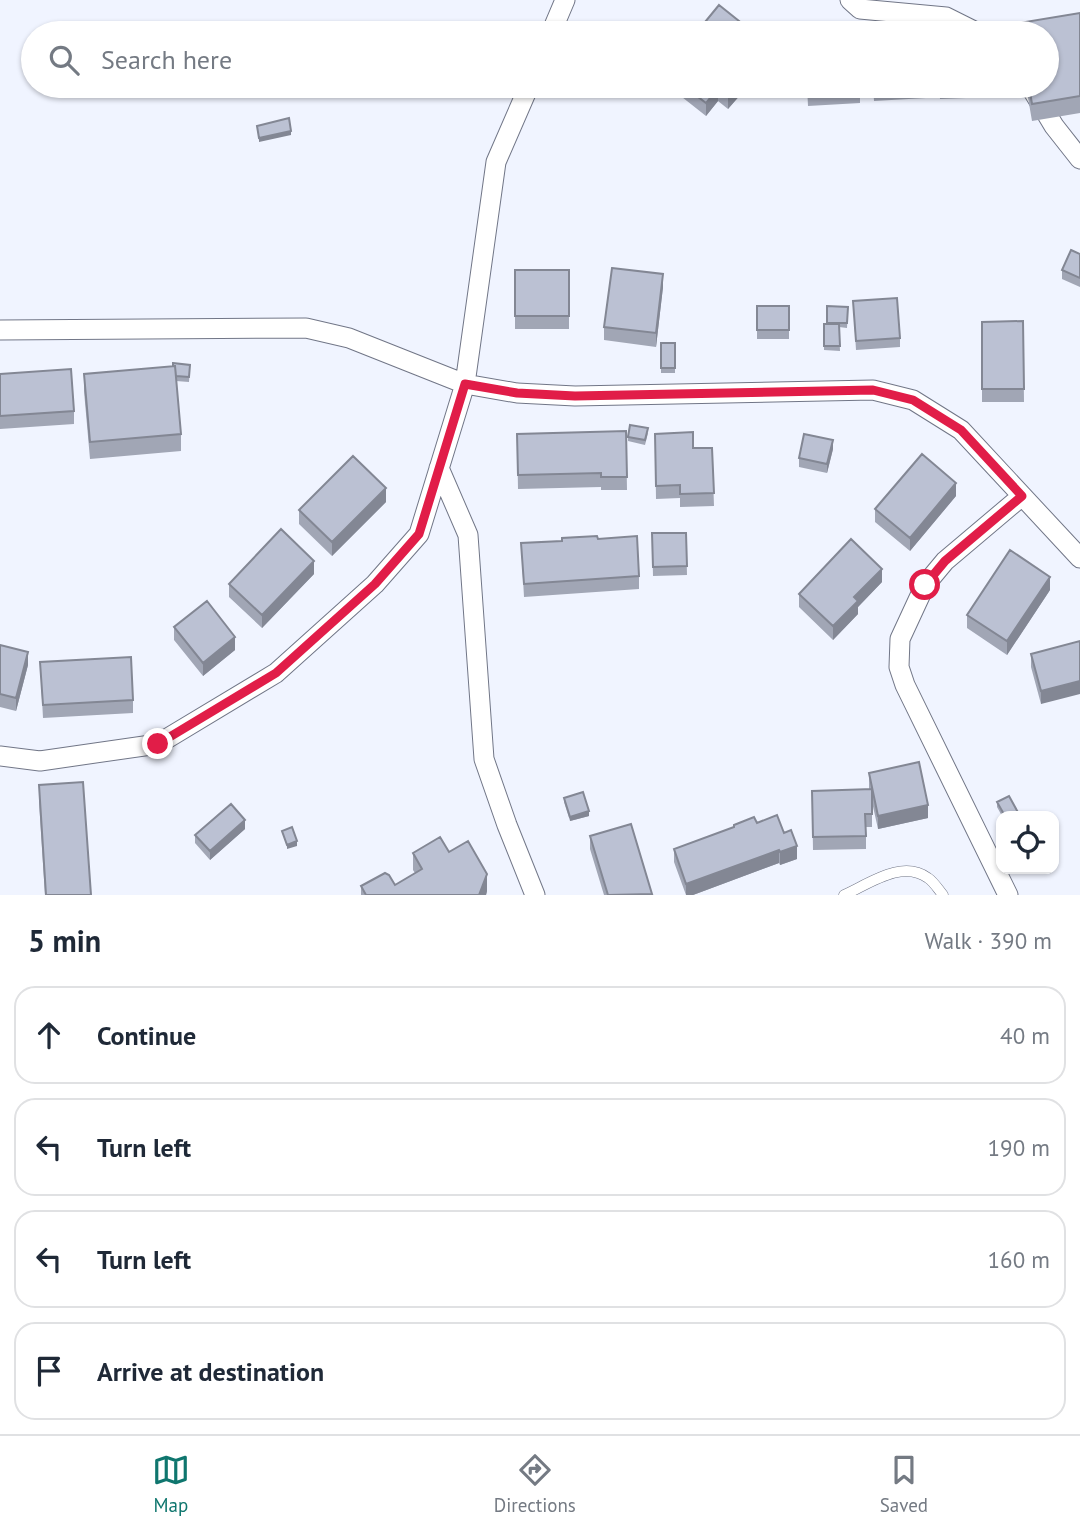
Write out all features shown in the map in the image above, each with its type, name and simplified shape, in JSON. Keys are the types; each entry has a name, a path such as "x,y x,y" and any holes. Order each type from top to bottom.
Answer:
{"street":[{"path":"556,21 565,0"},
{"path":"850,0 860,9 946,17 954,21"},
{"path":"0,756 40,761 158,744 276,673 375,584 419,534 465,384 496,162 524,98"},
{"path":"1037,98 1054,126 1080,159"},
{"path":"0,330 306,328 349,338 465,384 517,393 575,396 873,390 913,400 961,430 1080,558"},
{"path":"439,468 468,535 484,759 535,895"},
{"path":"1008,895 905,685 899,667 900,639 925,585 945,561 1022,496"}],"lane":[{"path":"844,895 894,872 906,870 931,879 943,895"}],"building":[{"path":"719,5 739,21 706,21"},
{"path":"1080,13 1080,96 1032,104 1031,98 1059,98 1059,21 1031,21"},
{"path":"289,118 291,131 259,138 257,126"},
{"path":"1071,250 1080,254 1080,278 1062,270"},
{"path":"612,268 663,274 656,333 604,327"},
{"path":"515,270 569,270 569,316 515,316"},
{"path":"897,298 900,338 856,341 853,301"},
{"path":"757,306 789,306 789,330 757,330"},
{"path":"827,306 848,307 847,323 827,323"},
{"path":"1023,321 1024,389 982,389 982,322"},
{"path":"824,324 839,324 840,346 824,346"},
{"path":"661,343 675,343 675,368 661,368"},
{"path":"173,363 190,365 189,377 176,376"},
{"path":"175,366 181,434 90,442 84,374"},
{"path":"71,369 74,411 0,416 0,374"},
{"path":"630,425 648,428 645,440 628,437"},
{"path":"626,431 627,477 601,477 601,473 518,475 517,434"},
{"path":"693,432 693,448 712,448 714,493 680,494 680,485 656,486 655,434"},
{"path":"804,434 833,440 827,464 799,458"},
{"path":"922,454 956,483 910,538 875,509"},
{"path":"353,456 386,488 332,542 299,510"},
{"path":"281,529 314,561 262,615 229,584"},
{"path":"652,533 686,533 687,566 653,567"},
{"path":"597,536 598,539 637,536 639,576 524,584 521,543"},
{"path":"851,539 882,569 854,597 858,601 833,626 799,594"},
{"path":"1010,550 1050,577 1007,641 967,615"},
{"path":"207,601 235,637 203,663 174,627"},
{"path":"1080,641 1080,681 1041,691 1031,654"},
{"path":"0,645 28,652 16,698 0,694"},
{"path":"131,657 133,700 43,705 40,662"},
{"path":"919,762 928,805 878,816 869,773"},
{"path":"83,782 91,895 46,895 39,785"},
{"path":"872,789 872,814 865,814 866,836 813,837 812,791"},
{"path":"583,792 589,811 570,817 564,798"},
{"path":"1009,796 1017,811 1002,811 997,802"},
{"path":"231,804 245,820 210,851 195,835"},
{"path":"777,815 784,833 791,830 797,846 686,884 674,849 754,817 757,823"},
{"path":"631,824 652,894 608,895 590,836"},
{"path":"292,827 297,841 287,845 282,831"},
{"path":"440,837 449,852 468,841 487,874 479,895 366,895 361,886 385,873 395,885 422,869 413,853"}],"route":[{"path":"158,744 276,673 375,584 419,534 465,384 517,393 575,396 873,390 913,400 961,430 1022,496 945,561 925,585"}]}
